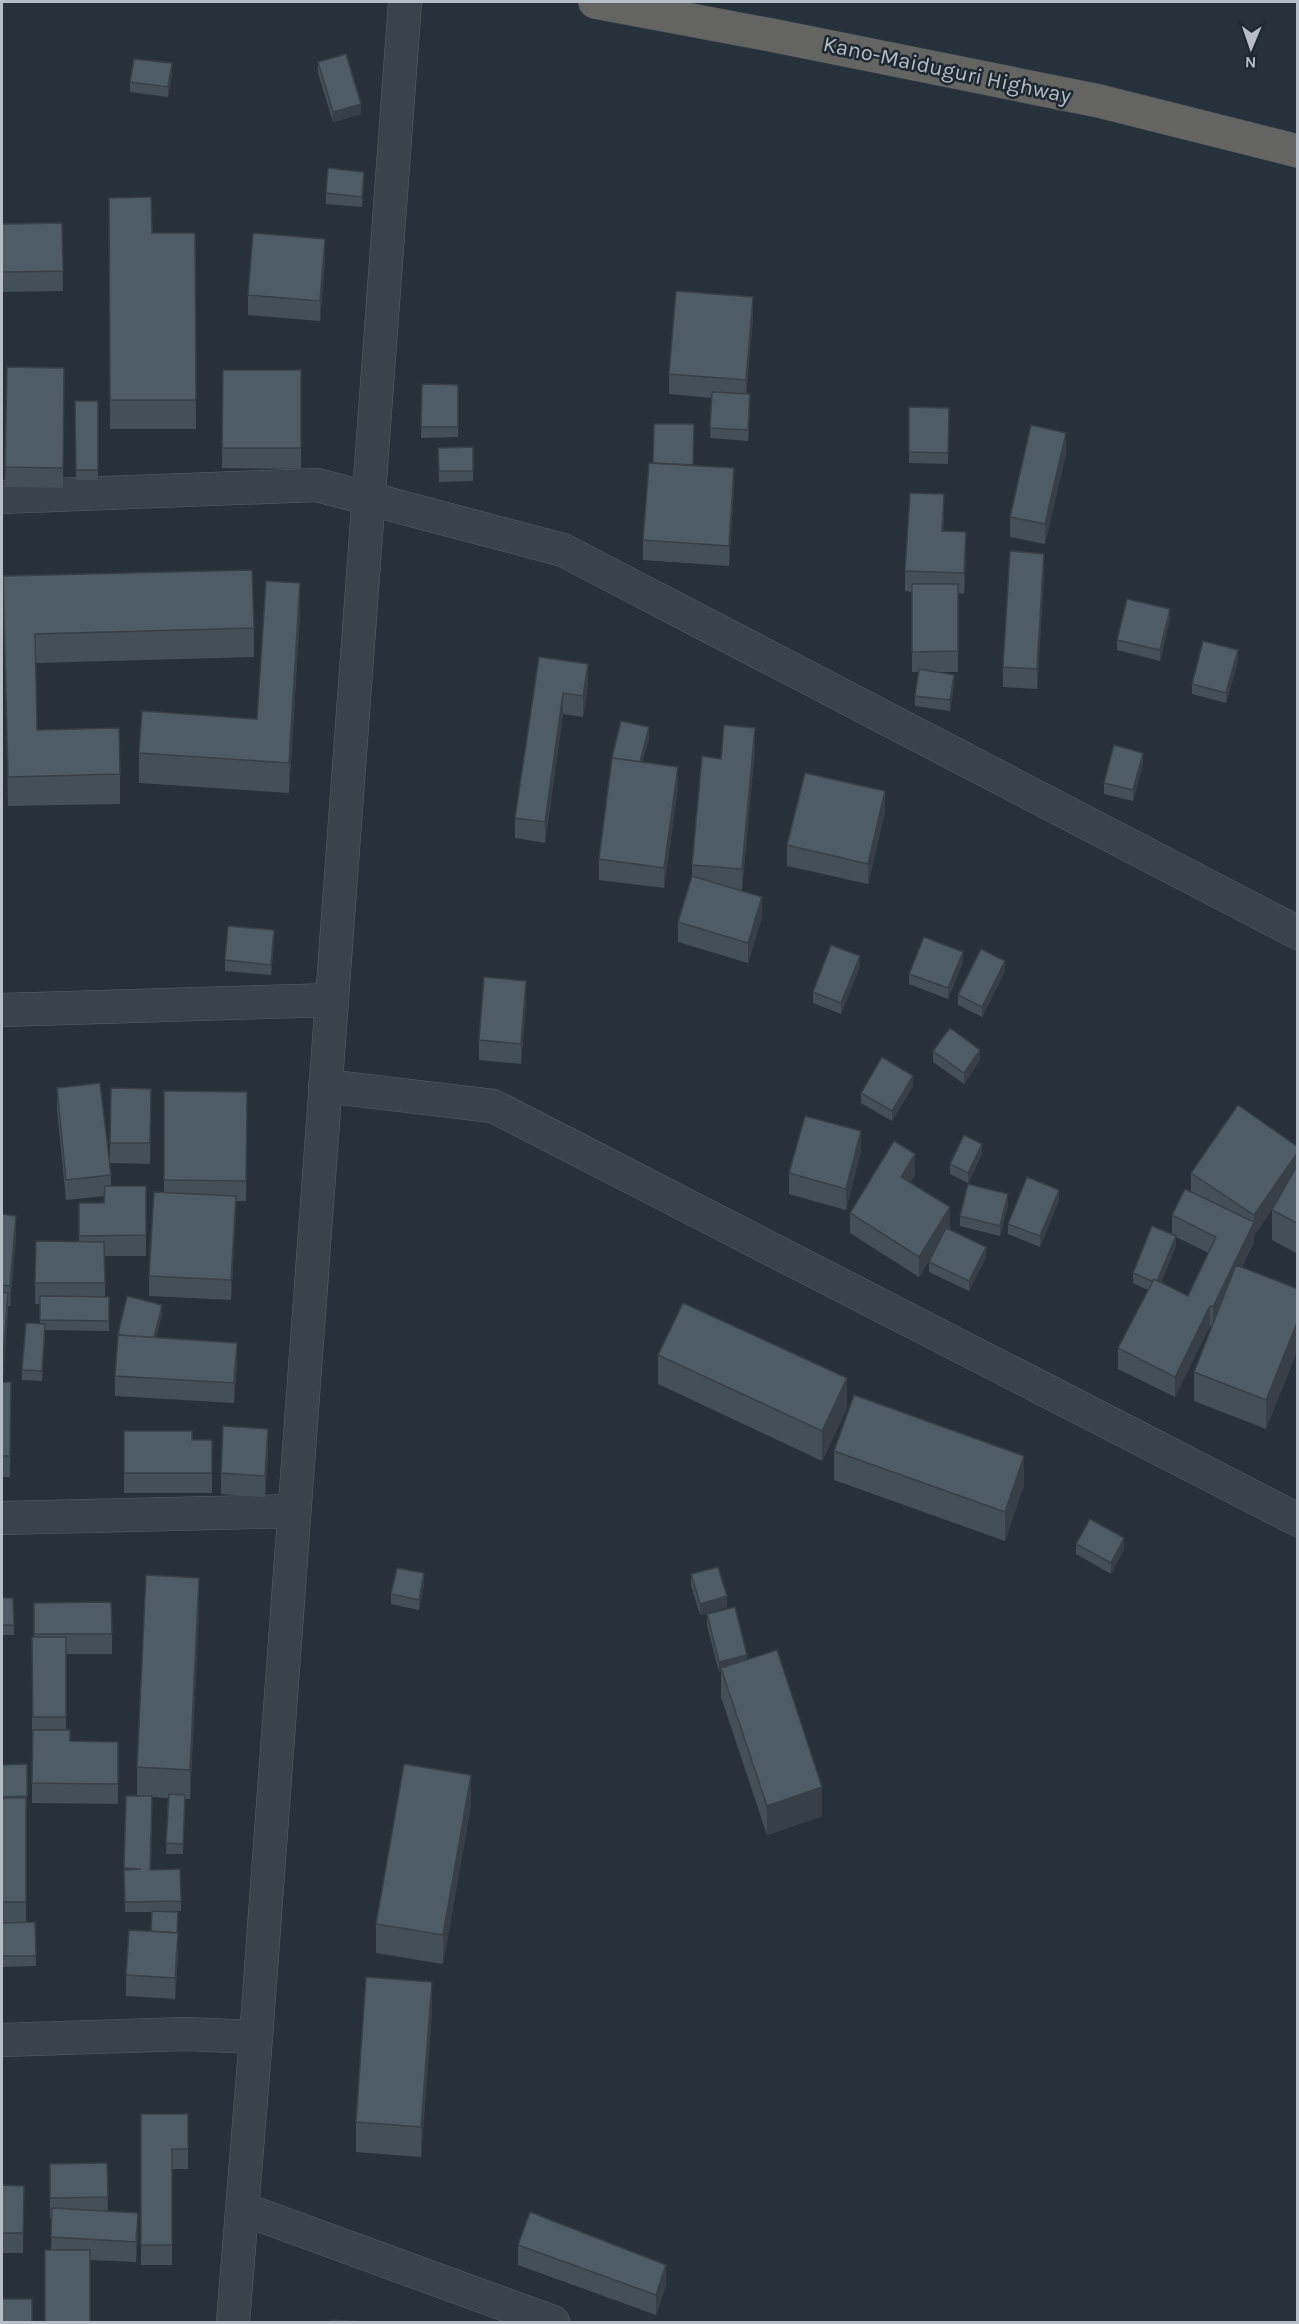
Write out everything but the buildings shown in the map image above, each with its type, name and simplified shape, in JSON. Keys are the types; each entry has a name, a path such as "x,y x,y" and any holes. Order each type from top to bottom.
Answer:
{"highway":[{"name":"Kano-Maiduguri Highway","path":"595,2 771,34 1098,101 1298,151"}],"street":[{"path":"232,2322 256,2037 405,2"},
{"path":"2,497 317,485 563,550 1298,933"},
{"path":"2,1010 332,1000"},
{"path":"325,1086 493,1106 1298,1520"},
{"path":"2,1518 294,1511"},
{"path":"2,2040 186,2034 256,2037"},
{"path":"243,2209 554,2322"}]}
